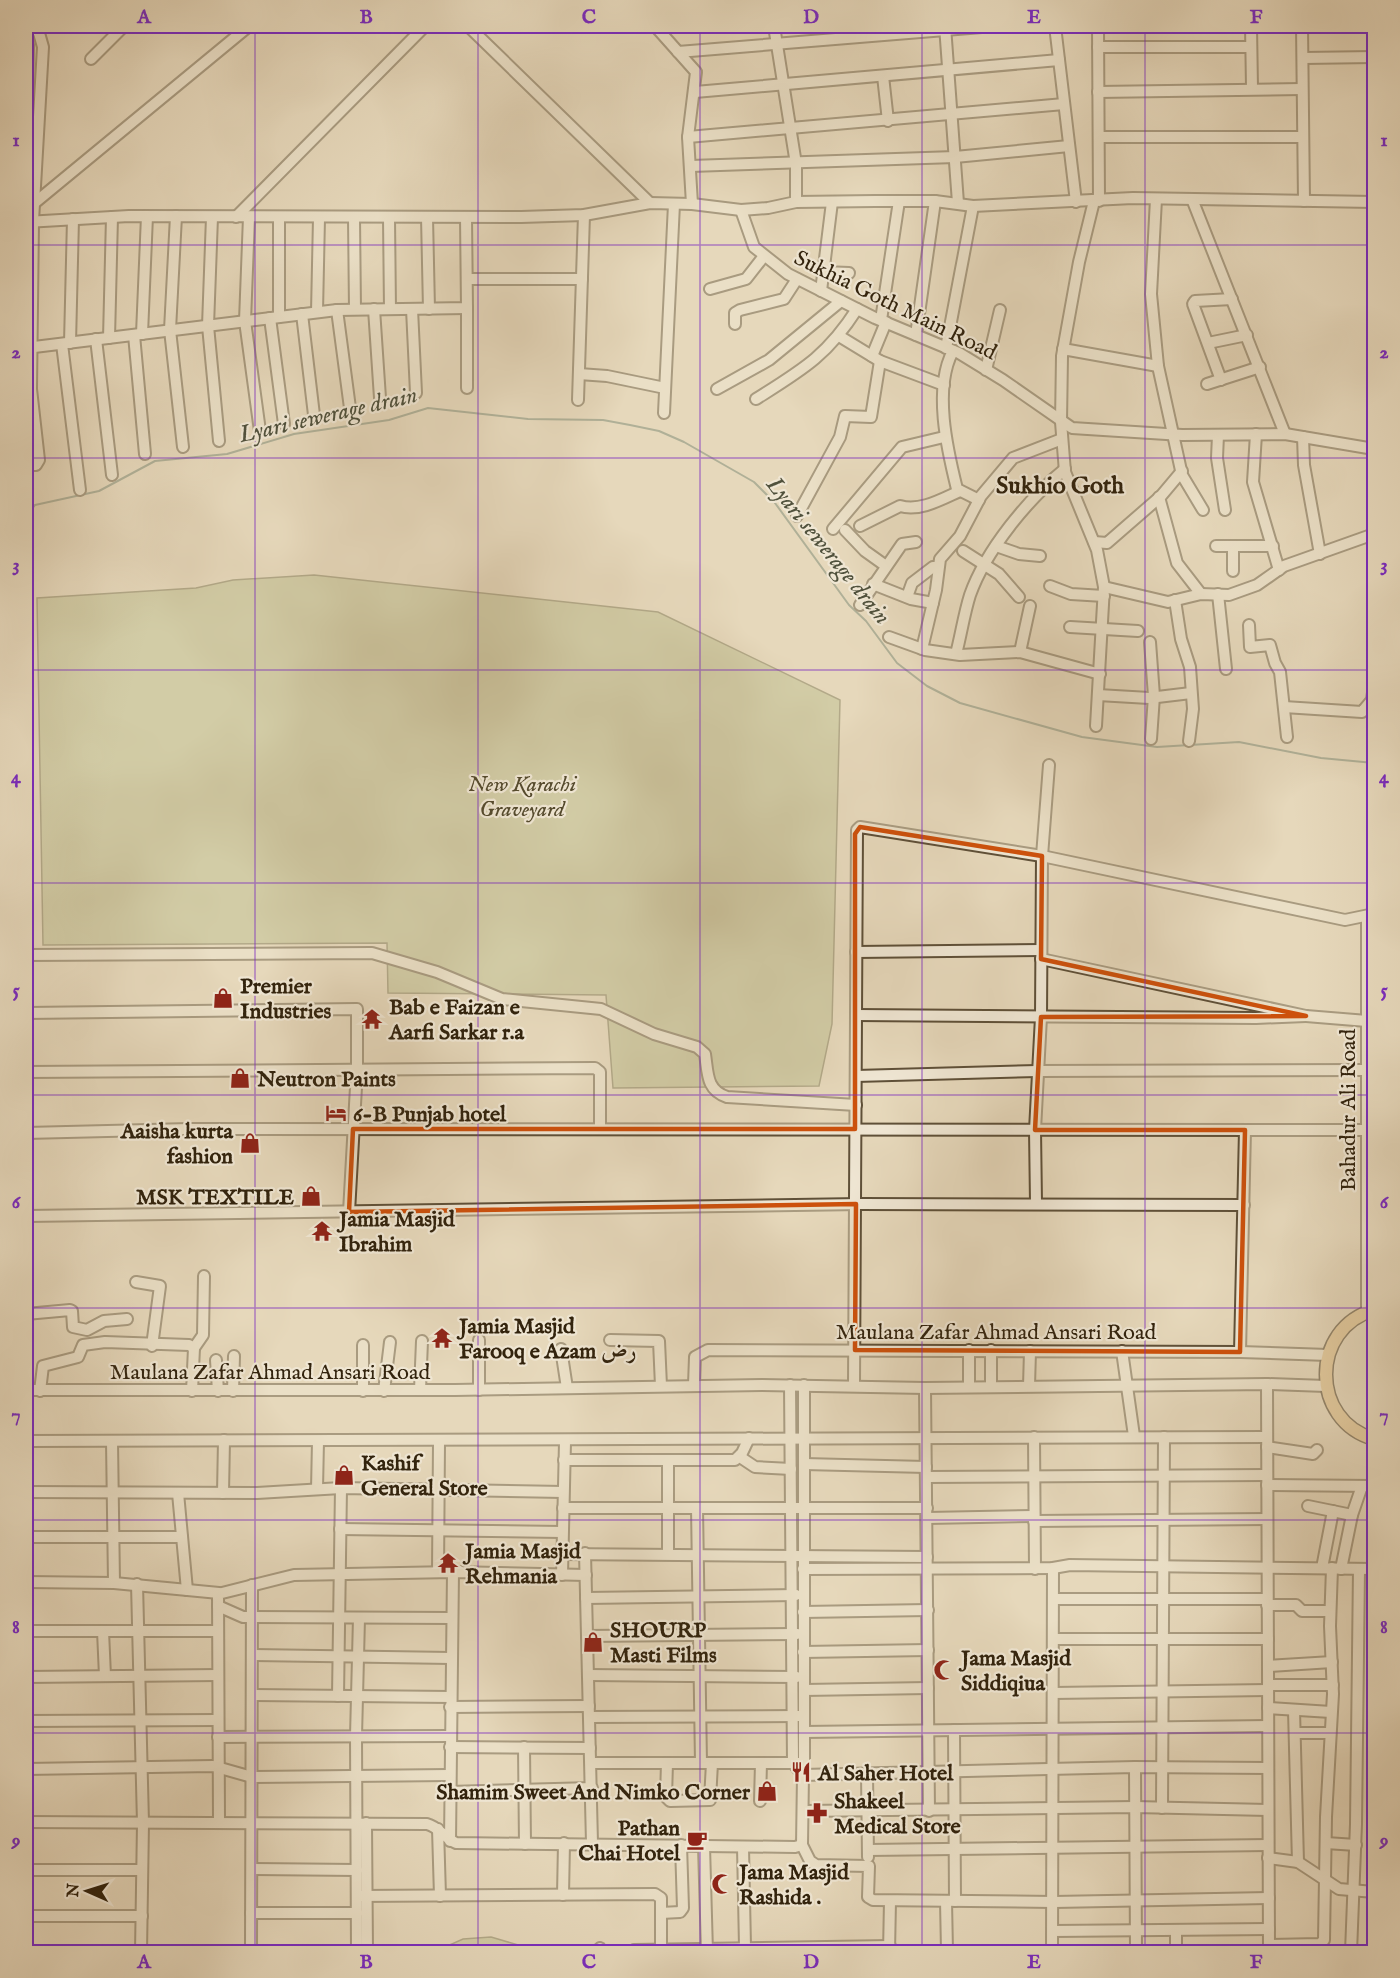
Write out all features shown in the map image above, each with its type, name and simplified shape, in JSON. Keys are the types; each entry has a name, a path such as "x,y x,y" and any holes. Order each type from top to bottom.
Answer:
{"main road":[{"path":"1371,1311 1342,1329 1328,1355 1326,1386 1341,1418 1354,1430 1374,1439"}],"street":[{"path":"26,465 36,465 39,460 29,348 29,221 43,47 39,33 33,26"},
{"path":"91,59 124,26"},
{"path":"30,207 249,26"},
{"path":"236,217 425,26"},
{"path":"468,26 650,203"},
{"path":"655,26 696,72 688,137 692,204"},
{"path":"774,26 796,164 796,202"},
{"path":"678,52 777,45 945,28 994,26"},
{"path":"1055,26 1076,202"},
{"path":"1096,726 1104,591 1094,543 1065,469 1061,422 1063,349 1078,262 1096,201 1099,137 1098,26"},
{"path":"1251,26 1252,88"},
{"path":"1302,26 1304,201"},
{"path":"945,28 958,203"},
{"path":"26,36 28,54 26,145"},
{"path":"1098,47 1251,47"},
{"path":"1303,58 1374,57"},
{"path":"695,92 1059,60"},
{"path":"883,76 888,121"},
{"path":"1098,92 1302,89"},
{"path":"688,137 791,130 1064,104"},
{"path":"1099,137 1303,137"},
{"path":"691,166 955,157 1069,146"},
{"path":"29,221 147,216 427,218 584,215 650,203 692,204 741,210 768,208 796,202 935,201 973,206 1156,199 1374,202"},
{"path":"1156,199 1151,294 1158,366 1182,471 1203,510"},
{"path":"1192,199 1285,434"},
{"path":"797,516 840,437 845,416 871,417 876,358 899,201"},
{"path":"916,335 935,201"},
{"path":"822,291 832,202"},
{"path":"664,413 674,204"},
{"path":"973,206 944,385 944,437 960,491 979,500"},
{"name":"Sukhia Goth Main Road","path":"741,210 750,241 764,256 797,279 883,321 950,349 986,370 1072,428 1102,432 1285,434 1374,449"},
{"path":"578,400 584,215"},
{"path":"145,454 138,334 147,216"},
{"path":"176,216 170,330 183,447"},
{"path":"109,338 111,217"},
{"path":"212,217 208,326 219,441"},
{"path":"249,217 244,321 260,431"},
{"path":"466,217 467,388"},
{"path":"279,218 274,317 284,424"},
{"path":"317,312 319,218"},
{"path":"354,218 355,309"},
{"path":"389,218 390,309"},
{"path":"427,218 429,309"},
{"path":"73,219 66,343 80,490"},
{"path":"710,289 746,279 764,256"},
{"path":"824,272 849,273"},
{"path":"467,279 582,279"},
{"path":"735,324 735,313 784,299 797,279"},
{"path":"1221,380 1193,306 1194,302 1232,298"},
{"path":"717,389 769,360 841,301"},
{"path":"29,348 338,310 467,308"},
{"path":"374,309 380,398"},
{"path":"412,309 416,393"},
{"path":"756,399 806,368 839,336 857,309"},
{"path":"338,310 350,408"},
{"path":"986,370 1000,310"},
{"path":"302,314 314,416"},
{"path":"1208,343 1247,335"},
{"path":"839,336 876,358 944,385"},
{"path":"96,339 112,475"},
{"path":"1063,349 1158,366"},
{"path":"1207,384 1260,366"},
{"path":"579,374 607,376 665,388"},
{"path":"1256,434 1253,482 1279,570"},
{"path":"1218,435 1217,458 1225,510"},
{"path":"833,529 902,447 944,437"},
{"path":"1303,437 1304,465 1320,554"},
{"path":"922,649 940,559 960,536 979,500 1013,459 1062,439"},
{"path":"956,654 971,594 1002,535 1043,488 1065,469"},
{"path":"1094,543 1107,543 1159,497 1182,471"},
{"path":"860,526 900,506 907,508 933,503 960,491"},
{"path":"1159,497 1177,563 1201,594"},
{"path":"845,530 865,551 886,566"},
{"path":"1050,586 1071,594 1104,591 1168,602 1201,594 1228,595 1257,585 1279,570 1374,534"},
{"path":"860,605 902,544 916,542"},
{"path":"996,546 1019,554 1040,556"},
{"path":"1216,546 1272,546"},
{"path":"1233,546 1233,571"},
{"path":"963,551 999,574 1019,597"},
{"path":"907,597 912,583 933,567 938,567"},
{"path":"873,584 907,597 933,603"},
{"path":"1218,594 1226,669"},
{"path":"1175,600 1181,639 1190,667 1189,741"},
{"path":"1020,652 1030,606"},
{"path":"1249,625 1250,646 1270,645 1280,672 1287,737"},
{"path":"1070,627 1138,631"},
{"path":"889,637 922,649 956,654 1020,652 1100,674"},
{"path":"1150,642 1154,696 1151,739"},
{"path":"1284,707 1362,712 1372,700 1374,685"},
{"path":"1098,695 1149,698 1191,693"},
{"path":"1036,1203 1035,1130 1041,1017 1042,856 1049,765"},
{"path":"854,1386 855,834 860,827 1042,856 1345,920 1371,916"},
{"name":"Bahadur Ali Road","path":"1371,916 1366,1070 1370,1130 1371,1311"},
{"path":"856,952 1041,954 1306,1016"},
{"path":"26,955 372,953 437,972 502,999 593,1006 654,1034 697,1047 705,1054 709,1082 713,1089 728,1097 856,1105"},
{"path":"26,1013 352,1008 358,1013 349,1212"},
{"path":"856,1016 1256,1018 1306,1016 1367,1021"},
{"path":"26,1057 26,1092"},
{"path":"26,1072 595,1068 600,1072 600,1129"},
{"path":"856,1076 1037,1071 1366,1070"},
{"path":"26,1133 189,1129 1370,1130"},
{"path":"1240,1352 1245,1130"},
{"path":"26,1216 856,1204 1244,1205"},
{"path":"192,1391 194,1348 203,1335 204,1276"},
{"path":"136,1282 160,1286 152,1346"},
{"path":"26,1314 69,1310 72,1311 73,1327 87,1330 104,1322 127,1319"},
{"path":"478,1390 479,1340"},
{"path":"610,1340 659,1341 662,1386"},
{"path":"420,1390 422,1341"},
{"path":"40,1391 43,1366 78,1357 83,1345 105,1342 152,1346 184,1344 194,1348"},
{"path":"384,1390 390,1342"},
{"path":"363,1345 363,1390"},
{"path":"561,1349 567,1388"},
{"name":"Maulana Zafar Ahmad Ansari Road","path":"694,1386 695,1357 708,1350 1122,1351 1328,1355"},
{"path":"969,1350 969,1387"},
{"path":"991,1350 991,1386"},
{"path":"1029,1386 1030,1351"},
{"path":"1122,1351 1134,1436"},
{"path":"233,1391 234,1356"},
{"path":"216,1360 218,1391"},
{"path":"1267,1384 1269,1949 1322,1943 1326,1879 1329,1733 1333,1685 1330,1611 1333,1511"},
{"name":"Maulana Zafar Ahmad Ansari Road","path":"26,1390 478,1390 790,1385 926,1388 1267,1384 1326,1386"},
{"path":"790,1385 791,1595 797,1634 800,1767 804,1810 802,1845 810,1861 816,1865 869,1866"},
{"path":"800,1767 804,1732 798,1716 804,1690 798,1677 803,1652 797,1634 803,1612 804,1385"},
{"path":"926,1388 930,1811"},
{"path":"26,1441 224,1440 439,1443 791,1437 1134,1436 1267,1442 1313,1454 1317,1450"},
{"path":"1034,1437 1035,1569"},
{"path":"1162,1808 1165,1598 1164,1437"},
{"path":"564,1460 735,1460 740,1457 749,1438"},
{"path":"223,1493 224,1440"},
{"path":"112,1441 114,1582"},
{"path":"317,1489 318,1441"},
{"path":"562,1575 565,1442"},
{"path":"438,1572 439,1443"},
{"path":"740,1457 755,1467 791,1469"},
{"path":"668,1460 668,1554"},
{"path":"804,1464 1034,1477 1164,1476 1374,1486"},
{"path":"1332,1568 1362,1486"},
{"path":"26,1492 223,1493 341,1488 563,1492"},
{"path":"338,1696 341,1488"},
{"path":"178,1493 187,1590"},
{"path":"1308,1506 1352,1515"},
{"path":"562,1508 804,1507 1034,1519 1267,1519"},
{"path":"667,1763 668,1800 707,1801 712,1797 700,1717 698,1508"},
{"path":"340,1529 562,1532"},
{"path":"26,1537 182,1537"},
{"path":"585,1553 592,1843"},
{"path":"561,1554 927,1557"},
{"path":"803,1569 1035,1569 1070,1565 1374,1569"},
{"path":"631,1953 634,1950 707,1950 745,1947 776,1950 1052,1952 1054,1902 1053,1568"},
{"path":"1351,1953 1356,1845 1359,1569"},
{"path":"26,1582 114,1582 219,1593 294,1575 438,1572 586,1575"},
{"path":"450,1841 453,1572"},
{"path":"137,1584 143,1823 141,1953"},
{"path":"251,1953 252,1585"},
{"path":"219,1593 219,1822"},
{"path":"586,1598 803,1595"},
{"path":"1053,1599 1165,1598 1267,1602 1296,1605 1302,1611 1330,1611"},
{"path":"218,1606 234,1615 252,1617 452,1618"},
{"path":"803,1612 928,1610"},
{"path":"359,1618 356,1775 361,1823 362,1896 367,1953"},
{"path":"26,1631 218,1631"},
{"path":"103,1631 105,1676"},
{"path":"587,1636 797,1634"},
{"path":"1053,1639 1268,1639"},
{"path":"803,1652 928,1650"},
{"path":"252,1655 451,1658"},
{"path":"1268,1666 1332,1662"},
{"path":"26,1677 218,1675"},
{"path":"588,1675 798,1677"},
{"path":"1053,1693 1333,1685"},
{"path":"804,1690 928,1688"},
{"path":"252,1695 338,1696 700,1717 798,1716"},
{"path":"1268,1708 1331,1712"},
{"path":"1294,1710 1298,1862"},
{"path":"26,1721 218,1720"},
{"path":"804,1732 1268,1726"},
{"path":"947,1951 955,1849 954,1730"},
{"path":"1295,1733 1329,1733"},
{"path":"218,1737 356,1736 525,1747 590,1748"},
{"path":"525,1747 525,1844"},
{"path":"591,1763 761,1763 867,1773 1135,1767 1268,1768"},
{"path":"760,1801 761,1763"},
{"path":"26,1769 218,1766 252,1777 449,1775"},
{"path":"1135,1767 1136,1953"},
{"path":"867,1773 868,1897 873,1900 1054,1902 1269,1898"},
{"path":"449,1792 592,1788"},
{"path":"804,1810 930,1811 1135,1807 1268,1810"},
{"path":"26,1822 427,1824 438,1829 450,1841 525,1844 802,1845"},
{"path":"357,1953 357,1913 362,1896 357,1870 361,1823"},
{"path":"438,1829 440,1896"},
{"path":"563,1895 564,1843"},
{"path":"1326,1843 1356,1845"},
{"path":"661,1913 682,1911 681,1845"},
{"path":"868,1850 1268,1845"},
{"path":"704,1846 707,1950"},
{"path":"743,1846 745,1947"},
{"path":"1268,1858 1298,1862 1339,1889 1374,1892"},
{"path":"252,1869 357,1870"},
{"path":"26,1870 142,1870"},
{"path":"362,1896 655,1894 661,1898 662,1949"},
{"path":"890,1901 890,1950"},
{"path":"251,1913 357,1913"},
{"path":"26,1916 142,1916"},
{"path":"1053,1931 1269,1929"},
{"path":"1176,1930 1176,1953"}],"highlighted area":[{"path":"860,827 1042,856 1041,959 1306,1016 1041,1017 1035,1130 1245,1130 1240,1352 855,1350 856,1204 349,1212 353,1129 855,1129 855,834"}],"green space":[{"name":"New Karachi Graveyard","path":"314,575 658,612 840,700 832,1024 819,1086 613,1088 606,995 388,993 387,943 43,945 37,598 196,588 233,580"},
{"path":"491,1937 518,1945 528,1952 434,1952 463,1939"}],"waterway":[{"name":"Lyari sewerage drain","path":"26,534 30,511 35,505 99,491 155,461 227,454 294,434 389,420 428,408 528,419 603,420 659,431 684,442 754,482 775,503 849,605 866,621 897,663 927,686 960,703 1082,737 1157,747 1239,742 1321,758 1374,763"}],"place":[{"name":"Premier Industries","path":"223,998"},
{"name":"Bab e Faizan e Aarfi Sarkar r.a","path":"372,1019"},
{"name":"Neutron Paints","path":"240,1078"},
{"name":"6-B Punjab hotel","path":"336,1113"},
{"name":"Aaisha kurta fashion","path":"250,1143"},
{"name":"MSK TEXTILE","path":"311,1196"},
{"name":"Jamia Masjid Ibrahim","path":"322,1231"},
{"name":"Jamia Masjid Farooq e Azam رض","path":"442,1338"},
{"name":"Kashif General Store","path":"344,1475"},
{"name":"Jamia Masjid Rehmania","path":"448,1563"},
{"name":"SHOURP Masti Films","path":"593,1642"},
{"name":"Jama Masjid Siddiqiua","path":"944,1670"},
{"name":"Al Saher Hotel","path":"801,1772"},
{"name":"Shamim Sweet And Nimko Corner","path":"767,1791"},
{"name":"Shakeel Medical Store","path":"817,1813"},
{"name":"Pathan Chai Hotel","path":"697,1840"},
{"name":"Jama Masjid Rashida .","path":"722,1884"}],"district":[{"name":"Sukhio Goth","path":"1060,485"}]}
